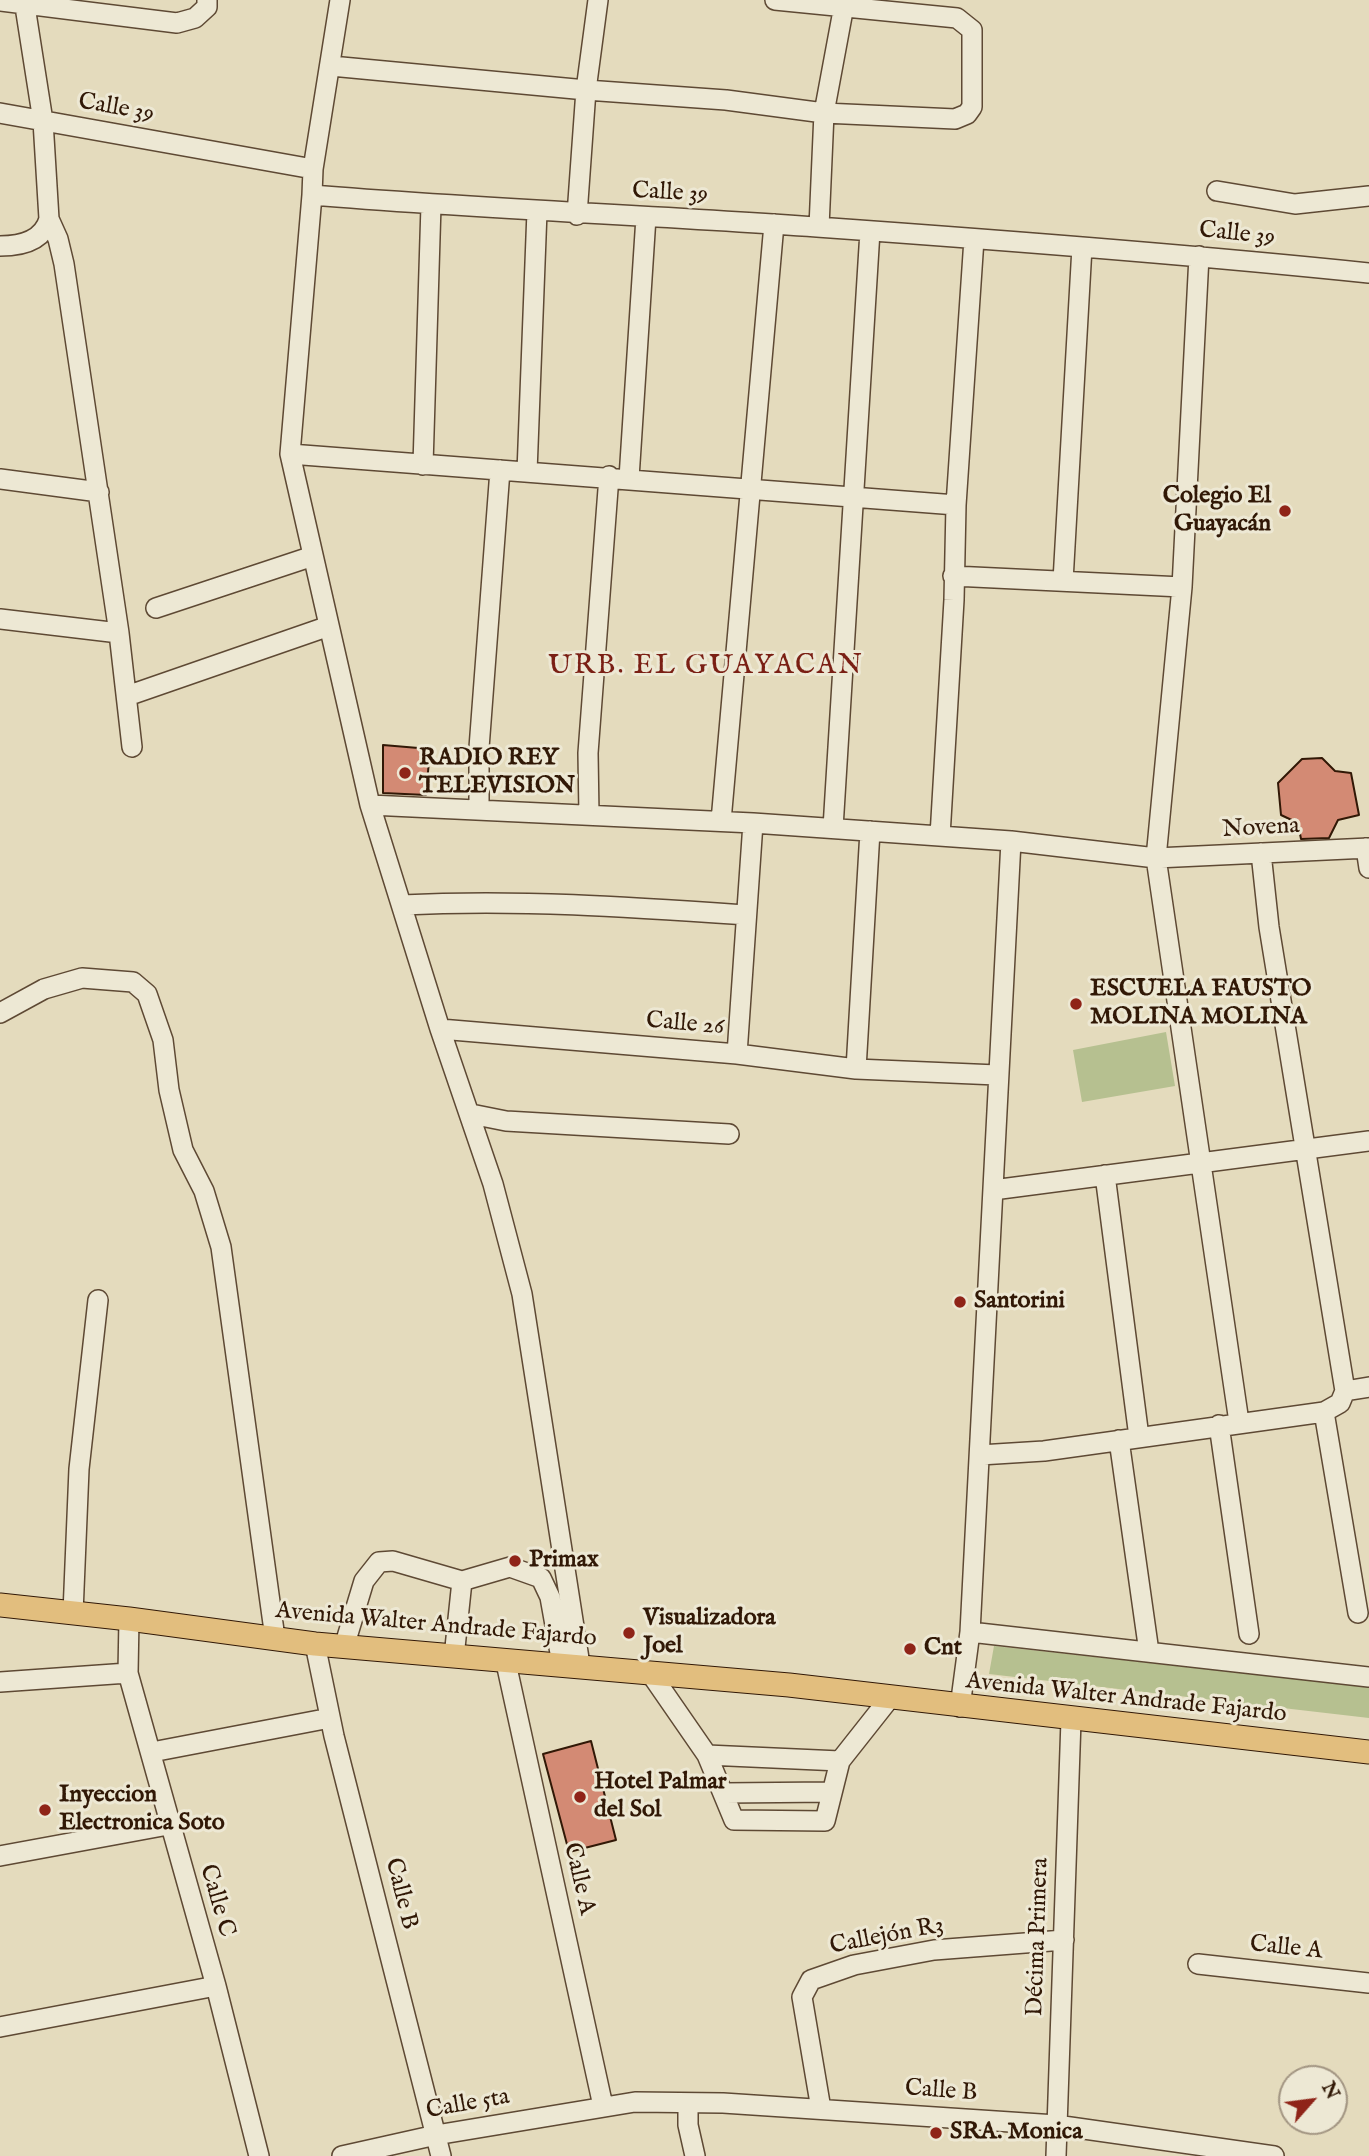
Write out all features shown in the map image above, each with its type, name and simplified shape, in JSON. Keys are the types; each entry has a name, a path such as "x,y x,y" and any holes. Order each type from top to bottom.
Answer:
{"main road":[{"name":"Avenida Walter Andrade Fajardo","path":"0,1605 315,1644 506,1663 571,1665 789,1685 889,1699 1369,1752"}],"street":[{"path":"0,1 24,1 177,23 195,18 207,7 207,0"},
{"path":"340,0 313,169 290,454 370,805 440,1029 493,1184 522,1294 571,1665"},
{"path":"577,215 586,90 598,0"},
{"path":"331,66 726,100 824,113 955,119 967,114 972,107 972,30 966,22 957,18 845,3 775,0"},
{"path":"0,246 15,246 36,239 46,230 49,219 43,121 24,1"},
{"path":"818,227 824,113 845,3"},
{"name":"Calle 39","path":"0,113 313,169"},
{"path":"1217,191 1295,204 1369,196"},
{"name":"Calle 39","path":"313,195 577,215 818,227 1199,256 1369,273"},
{"path":"423,465 431,205"},
{"path":"527,472 537,211"},
{"path":"629,478 646,217"},
{"path":"49,219 58,239 64,264 119,633 132,747"},
{"path":"721,821 774,224"},
{"path":"832,828 870,231"},
{"path":"940,836 948,734 956,505 974,239"},
{"path":"1063,581 1082,247"},
{"path":"1199,256 1182,587 1156,858 1240,1422"},
{"path":"290,454 609,476 956,505"},
{"path":"479,810 480,748 500,470"},
{"path":"589,815 588,753 609,476"},
{"path":"0,479 99,492"},
{"path":"156,608 313,556"},
{"path":"953,576 1182,587"},
{"path":"0,619 119,633"},
{"path":"127,696 329,626"},
{"name":"Novena","path":"370,805 832,828 1011,841 1156,858 1261,853 1368,855"},
{"name":"Calle 26","path":"440,1029 737,1054 753,823"},
{"path":"856,1069 870,831"},
{"path":"960,1707 970,1632 1011,841"},
{"path":"979,1455 1045,1451 1324,1412 1340,1403 1345,1391 1269,926 1261,853"},
{"path":"402,905 473,901 570,903 746,915"},
{"path":"0,1013 44,989 82,978 133,982 147,994 163,1040 169,1090 183,1150 204,1191 221,1247 275,1638"},
{"path":"737,1054 856,1069 997,1075"},
{"path":"471,1114 506,1121 729,1134"},
{"path":"993,1190 1369,1141"},
{"path":"1105,1175 1139,1437"},
{"path":"73,1613 79,1469 98,1300"},
{"path":"1345,1391 1369,1387"},
{"path":"1324,1412 1359,1613"},
{"path":"1219,1425 1249,1634"},
{"path":"1119,1440 1149,1652"},
{"path":"344,1647 364,1581 379,1562 393,1561 420,1567 462,1581 510,1567 541,1578 550,1597 571,1665"},
{"path":"454,1657 462,1581"},
{"name":"Calle C","path":"129,1619 128,1673 152,1752 168,1825 216,1986 259,2156"},
{"path":"970,1632 1369,1677"},
{"name":"Calle B","path":"315,1644 330,1718 441,2156"},
{"name":"Calle A","path":"506,1663 603,2106"},
{"path":"0,1682 128,1673"},
{"path":"651,1674 707,1755 734,1820 825,1821 840,1761 889,1699"},
{"path":"152,1752 330,1718"},
{"name":"Décima Primera","path":"1056,2156 1072,1720"},
{"path":"707,1755 840,1761"},
{"path":"725,1793 831,1792"},
{"path":"0,1856 168,1825"},
{"name":"Callejón R3","path":"821,2109 802,1997 811,1980 854,1965 934,1950 1064,1940"},
{"name":"Calle A","path":"1198,1964 1369,1983"},
{"path":"0,2027 216,1986"},
{"name":"Calle B","path":"603,2106 635,2102 688,2103 1056,2125 1226,2153 1274,2156"},
{"path":"688,2103 688,2125 695,2156"},
{"name":"Calle 5ta","path":"342,2156 436,2134 603,2106"}],"green space":[{"path":"1166,1032 1175,1086 1082,1102 1073,1050"},
{"path":"994,1646 1369,1687 1369,1718 989,1674"}],"building":[{"name":"RADIO REY TELEVISION","path":"383,745 430,749 426,795 383,793"},
{"path":"1322,758 1335,771 1351,773 1359,815 1338,820 1329,838 1301,839 1298,823 1281,815 1278,783 1302,759"},
{"name":"Hotel Palmar del Sol","path":"591,1741 616,1840 569,1852 543,1754"}],"place":[{"name":"Colegio El Guayacán","path":"1285,511"},
{"name":"RADIO REY TELEVISION","path":"405,773"},
{"name":"ESCUELA FAUSTO MOLINA MOLINA","path":"1076,1004"},
{"name":"Santorini","path":"960,1302"},
{"name":"Primax","path":"515,1561"},
{"name":"Visualizadora Joel","path":"629,1633"},
{"name":"Cnt","path":"910,1649"},
{"name":"Hotel Palmar del Sol","path":"580,1797"},
{"name":"Inyeccion Electronica Soto","path":"45,1810"},
{"name":"SRA. Monica","path":"936,2133"}],"district":[{"name":"URB. EL GUAYACAN","path":"706,667"}]}
